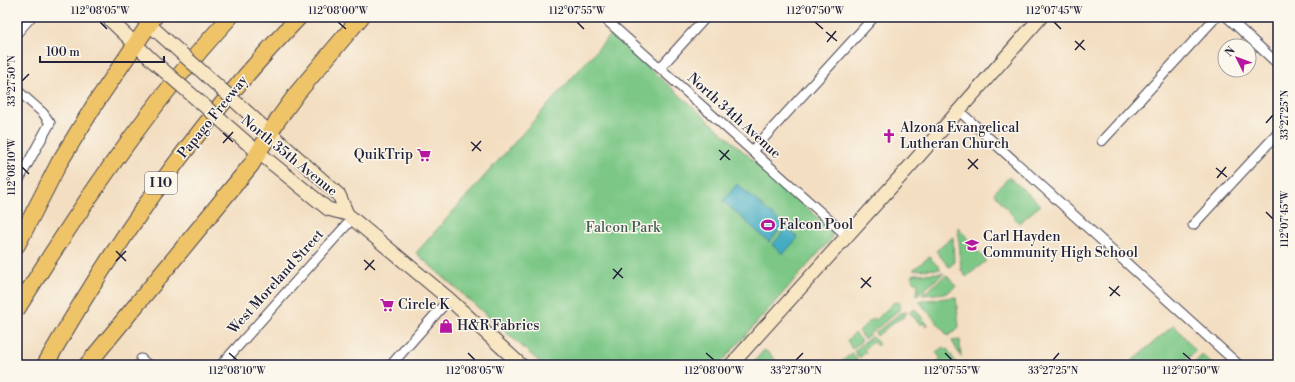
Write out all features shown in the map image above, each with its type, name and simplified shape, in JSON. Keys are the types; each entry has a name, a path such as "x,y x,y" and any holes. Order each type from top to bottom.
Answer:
{"highway":[{"path":"17,309 72,221 115,158 162,96 230,17"},
{"name":"Papago Freeway","path":"45,365 95,280 148,202 243,80 299,17"},
{"path":"87,365 246,171 252,148 265,129 361,17"},
{"path":"17,245 59,163 139,49 152,23"}],"main road":[{"name":"North 35th Avenue","path":"107,17 139,49 252,148 328,209 350,216 449,299 521,365"},
{"path":"731,365 1040,17"},
{"name":"North 35th Avenue","path":"152,23 265,129 339,195 350,216"}],"street":[{"path":"17,33 31,17"},
{"name":"North 34th Avenue","path":"603,17 847,236"},
{"path":"660,68 706,17"},
{"path":"752,151 874,17"},
{"path":"1102,140 1216,17"},
{"path":"1227,17 1278,64"},
{"path":"17,90 43,113 50,123 17,183"},
{"path":"958,110 1239,365"},
{"path":"1193,225 1278,133"},
{"name":"West Moreland Street","path":"221,365 350,216"},
{"path":"391,365 449,299"},
{"path":"141,358 148,365"}],"green space":[{"name":"Falcon Park","path":"611,34 833,231 831,239 719,365 543,365 416,253"},
{"path":"1009,177 1041,205 1019,223 994,193"},
{"path":"958,227 986,261 966,277 961,270"},
{"path":"953,237 954,263 949,267 936,251"},
{"path":"929,257 941,269 913,270"},
{"path":"944,273 917,296 916,295 918,290 917,282 914,282 911,277 914,274"},
{"path":"946,275 956,286 947,293 922,295"},
{"path":"956,297 959,327 948,336 919,301"},
{"path":"894,302 900,303 900,309 864,339 859,331 873,318 876,320"},
{"path":"915,309 927,324 926,326 923,323 921,325 909,312"},
{"path":"907,312 904,317 894,322 877,336 875,333 900,313"},
{"path":"1174,325 1196,351 1180,365 1127,365"},
{"path":"855,333 862,341 852,349 847,340"},
{"path":"872,336 879,344 877,346 873,342 864,349 866,352 859,358 854,351"},
{"path":"960,340 961,357 952,341"},
{"path":"943,347 948,350 956,363 953,365 934,365 941,359 936,352"},
{"path":"764,350 770,354 780,365 751,365"},
{"path":"852,353 857,360 851,365 838,365"},
{"path":"1202,355 1213,365 1193,365"}],"water":[{"path":"737,184 784,225 769,242 723,201"},
{"path":"787,228 798,238 783,254 772,245"}],"place":[{"name":"Alzona Evangelical Lutheran Church","path":"889,136"},
{"name":"QuikTrip","path":"424,155"},
{"name":"Falcon Pool","path":"768,225"},
{"name":"Carl Hayden Community High School","path":"972,245"},
{"name":"Circle K","path":"387,305"},
{"name":"H&R Fabrics","path":"446,326"}]}
